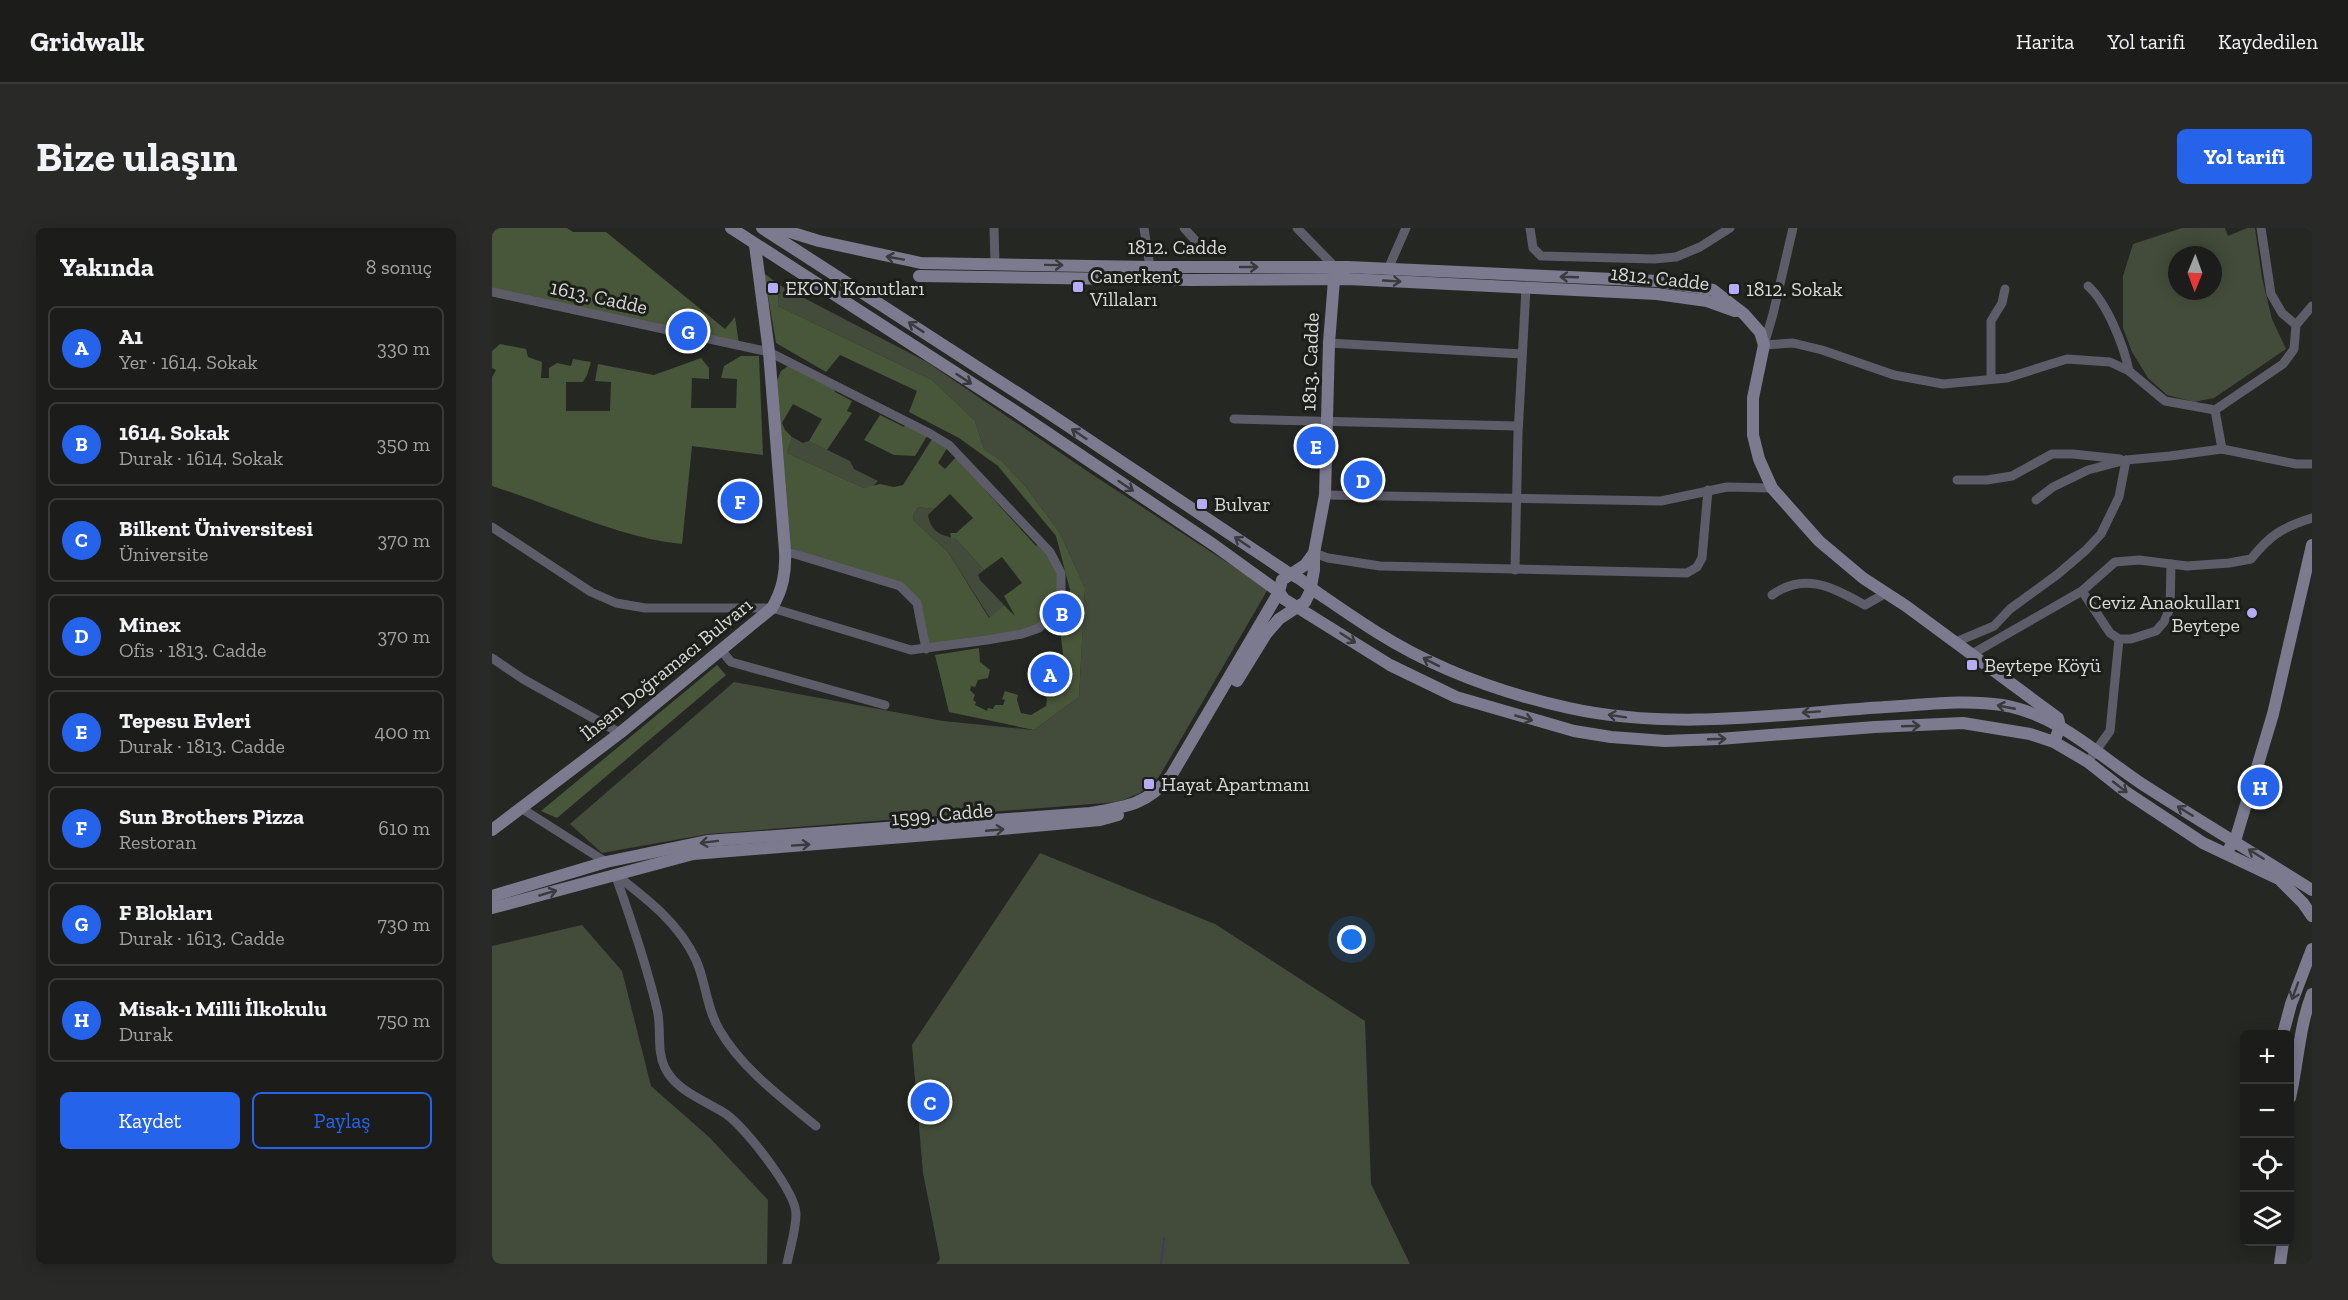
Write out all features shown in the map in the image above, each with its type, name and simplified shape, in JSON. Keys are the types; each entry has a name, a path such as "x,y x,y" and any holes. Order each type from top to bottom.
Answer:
{"street":[{"path":"731,228 1018,413 1269,583 1284,599 1390,665 1456,697 1574,731 1637,739 1676,740 1963,723 2030,734 2054,742 2088,762 2126,792 2186,832 2279,879 2303,903 2312,916"},
{"path":"762,228 1047,412 1290,574 1299,577 1311,588 1380,634 1457,675 1520,696 1572,709 1628,718 1676,721 1954,702 2002,705 2041,716 2060,727 2139,782 2312,890"},
{"name":"1812. Cadde","path":"777,228 830,243 921,263 1334,273 1526,288 1684,296 1707,301 1744,314"},
{"path":"994,228 996,278"},
{"path":"1144,228 1150,267"},
{"path":"1184,228 1205,250"},
{"path":"1297,228 1334,273"},
{"path":"1388,268 1406,228"},
{"path":"1530,228 1533,248 1541,256 1654,259 1676,257 1700,247 1730,228"},
{"path":"1793,228 1753,398 1753,435 1759,459 1772,488 1819,541 1863,578 1956,642 2058,718 2060,727 2054,742"},
{"path":"2261,228 2271,294 2282,313 2296,325"},
{"name":"İhsan Doğramacı Bulvarı","path":"492,830 620,733 772,608 783,584 784,550 769,352 755,245"},
{"name":"1812. Cadde","path":"919,276 996,278 1334,273 1388,268 1686,284 1713,290 1744,314"},
{"name":"1813. Cadde","path":"1311,588 1314,553 1325,495 1329,344 1334,273"},
{"path":"2088,286 2095,292 2107,313 2126,355 2129,370"},
{"path":"1515,570 1518,426 1526,288"},
{"path":"1990,379 1991,321 2002,303 2005,289"},
{"name":"1613. Cadde","path":"492,292 769,352 949,445 1050,552 1061,573 1061,593 1055,613 1039,628 1022,634 911,650 772,608 645,608 616,603 591,592 492,527"},
{"path":"1764,345 1793,344 1812,348 1894,375 1943,384 2007,378 2067,359 2110,362 2129,370 2165,401 2215,410 2283,364 2294,348 2296,325 2312,306"},
{"path":"1744,314 1760,332 1764,345"},
{"path":"1329,344 1522,354"},
{"path":"2215,410 2222,449"},
{"path":"1234,419 1518,426"},
{"path":"2036,500 2053,487 2088,470 2126,460 2222,449 2296,464 2312,464"},
{"path":"1957,480 1987,480 2013,476 2052,454 2082,454 2126,460"},
{"path":"1956,642 1994,626 2010,609 2086,550 2101,534 2120,496 2126,460"},
{"path":"1325,495 1661,501 1727,486 1772,488"},
{"path":"1279,592 1282,580 1305,564 1314,553 1362,565 1691,572 1702,558 1708,490"},
{"path":"1972,654 2082,591 2115,562 2139,560 2198,565 2250,559 2263,544 2287,526 2312,518"},
{"path":"2226,853 2235,841 2273,714 2298,615 2312,545"},
{"path":"784,550 900,586 917,603 926,649"},
{"path":"2082,591 2110,633 2119,639 2131,639 2156,631 2164,622 2170,608 2171,564"},
{"path":"1772,595 1783,587 1810,582 1831,588 1865,605 1886,593"},
{"path":"1298,606 1308,597 1311,588"},
{"name":"1599. Cadde","path":"492,896 606,862 707,842 1090,813 1130,807 1157,792 1171,776 1279,592"},
{"name":"1599. Cadde","path":"492,908 693,854 1100,820 1135,810 1159,797 1175,778 1266,634 1279,619 1298,606"},
{"path":"2088,762 2110,731 2119,639"},
{"path":"721,650 731,662 885,705"},
{"path":"492,658 523,679 620,733"},
{"path":"521,808 606,862 615,874 648,899 678,931 696,961 707,1003 719,1029 738,1056 816,1126"},
{"path":"615,874 640,943 658,1012 660,1057 666,1070 679,1085 728,1115 750,1136 786,1188 796,1213 788,1264"},
{"path":"2284,1030 2290,1004 2312,949"},
{"path":"2292,1084 2302,1029 2312,994"},
{"path":"2280,1264 2282,1246"}],"green space":[{"path":"492,228 567,228 573,232 606,232 725,329 735,317 739,344 492,292"},
{"path":"2182,228 2225,228 2228,236 2247,228 2255,228 2262,278 2272,319 2286,349 2214,398 2194,402 2167,395 2148,378 2132,352 2123,328 2123,276 2133,244"},
{"path":"764,273 779,285 778,306 932,380 975,421 984,449 1002,461 1025,486 1060,533 1085,588 1079,697 1034,730 949,712 935,655 979,648 980,662 990,670 988,678 978,680 975,687 971,686 970,690 975,695 973,700 976,702 975,705 987,711 988,708 993,709 995,705 1003,705 1005,700 1002,699 1005,691 1018,695 1017,700 1021,713 1031,715 1046,706 1047,699 1043,690 1044,688 1050,690 1051,687 1055,689 1060,677 1054,664 1063,654 1060,629 1054,620 1067,611 1070,590 1056,536 998,466 959,438 909,412 917,391 840,355 826,372 776,343"},
{"path":"779,285 927,362 1093,475 1268,589 1159,777 1140,793 1118,802 708,834 602,853 570,824 734,682 943,721 1034,730 1079,697 1085,588 1060,533 1025,486 1002,461 984,449 975,421 932,380 778,306"},
{"path":"500,344 526,349 528,357 542,362 541,378 549,378 549,368 557,363 571,366 573,359 591,362 583,382 566,382 566,411 610,411 611,382 595,381 598,364 654,375 701,358 709,368 709,379 692,378 691,408 736,408 737,379 721,378 724,366 741,356 759,356 763,455 692,446 682,544 658,541 610,528 492,486 492,377 496,370 492,368 492,351"},
{"path":"788,366 834,387 835,392 852,401 847,411 852,413 827,450 809,441 822,419 793,404 782,423 792,437 787,453 864,488 880,484 894,487 903,485 934,436 949,445 938,463 945,469 958,455 987,492 1036,546 1041,542 1061,573 1055,613 1039,628 926,649 917,603 899,586 788,547 776,383 781,371","holes":["950,494 973,518 956,533 950,533 951,538 956,539 984,570 1002,557 1022,583 1004,596 1015,616 1004,605 989,618 948,552 913,520 914,513 919,507 934,509"]},
{"path":"880,415 904,427 907,422 929,433 915,456 894,455 864,440"},
{"path":"792,437 803,443 809,441 850,461 854,469 878,481 872,487 864,488 787,453"},
{"path":"919,507 934,509 928,515 934,529 956,539 984,570 978,575 980,580 1004,605 990,618 948,552 913,520 914,513"},
{"path":"717,665 726,675 557,818 541,811"},
{"path":"1040,853 1215,924 1365,1021 1371,1184 1410,1264 936,1264 940,1259 923,1173 912,1045"},
{"path":"582,925 622,971 651,1086 709,1137 768,1200 767,1264 492,1264 492,946"}],"waterway":[{"path":"1161,1264 1164,1238"}],"place":[{"name":"Canerkent Villaları","path":"1078,287"},
{"name":"EKON Konutları","path":"773,288"},
{"name":"1812. Sokak","path":"1734,289"},
{"name":"F Blokları","path":"688,331"},
{"name":"Tepesu Evleri","path":"1316,446"},
{"name":"Minex","path":"1363,480"},
{"name":"Sun Brothers Pizza","path":"740,501"},
{"name":"Bulvar","path":"1202,504"},
{"name":"1614. Sokak","path":"1062,613"},
{"name":"Ceviz Anaokulları Beytepe","path":"2252,613"},
{"name":"Beytepe Köyü","path":"1972,665"},
{"name":"A1","path":"1050,674"},
{"name":"Hayat Apartmanı","path":"1149,784"},
{"name":"Misak-ı Milli İlkokulu","path":"2260,787"},
{"name":"Bilkent Üniversitesi","path":"930,1102"}]}
